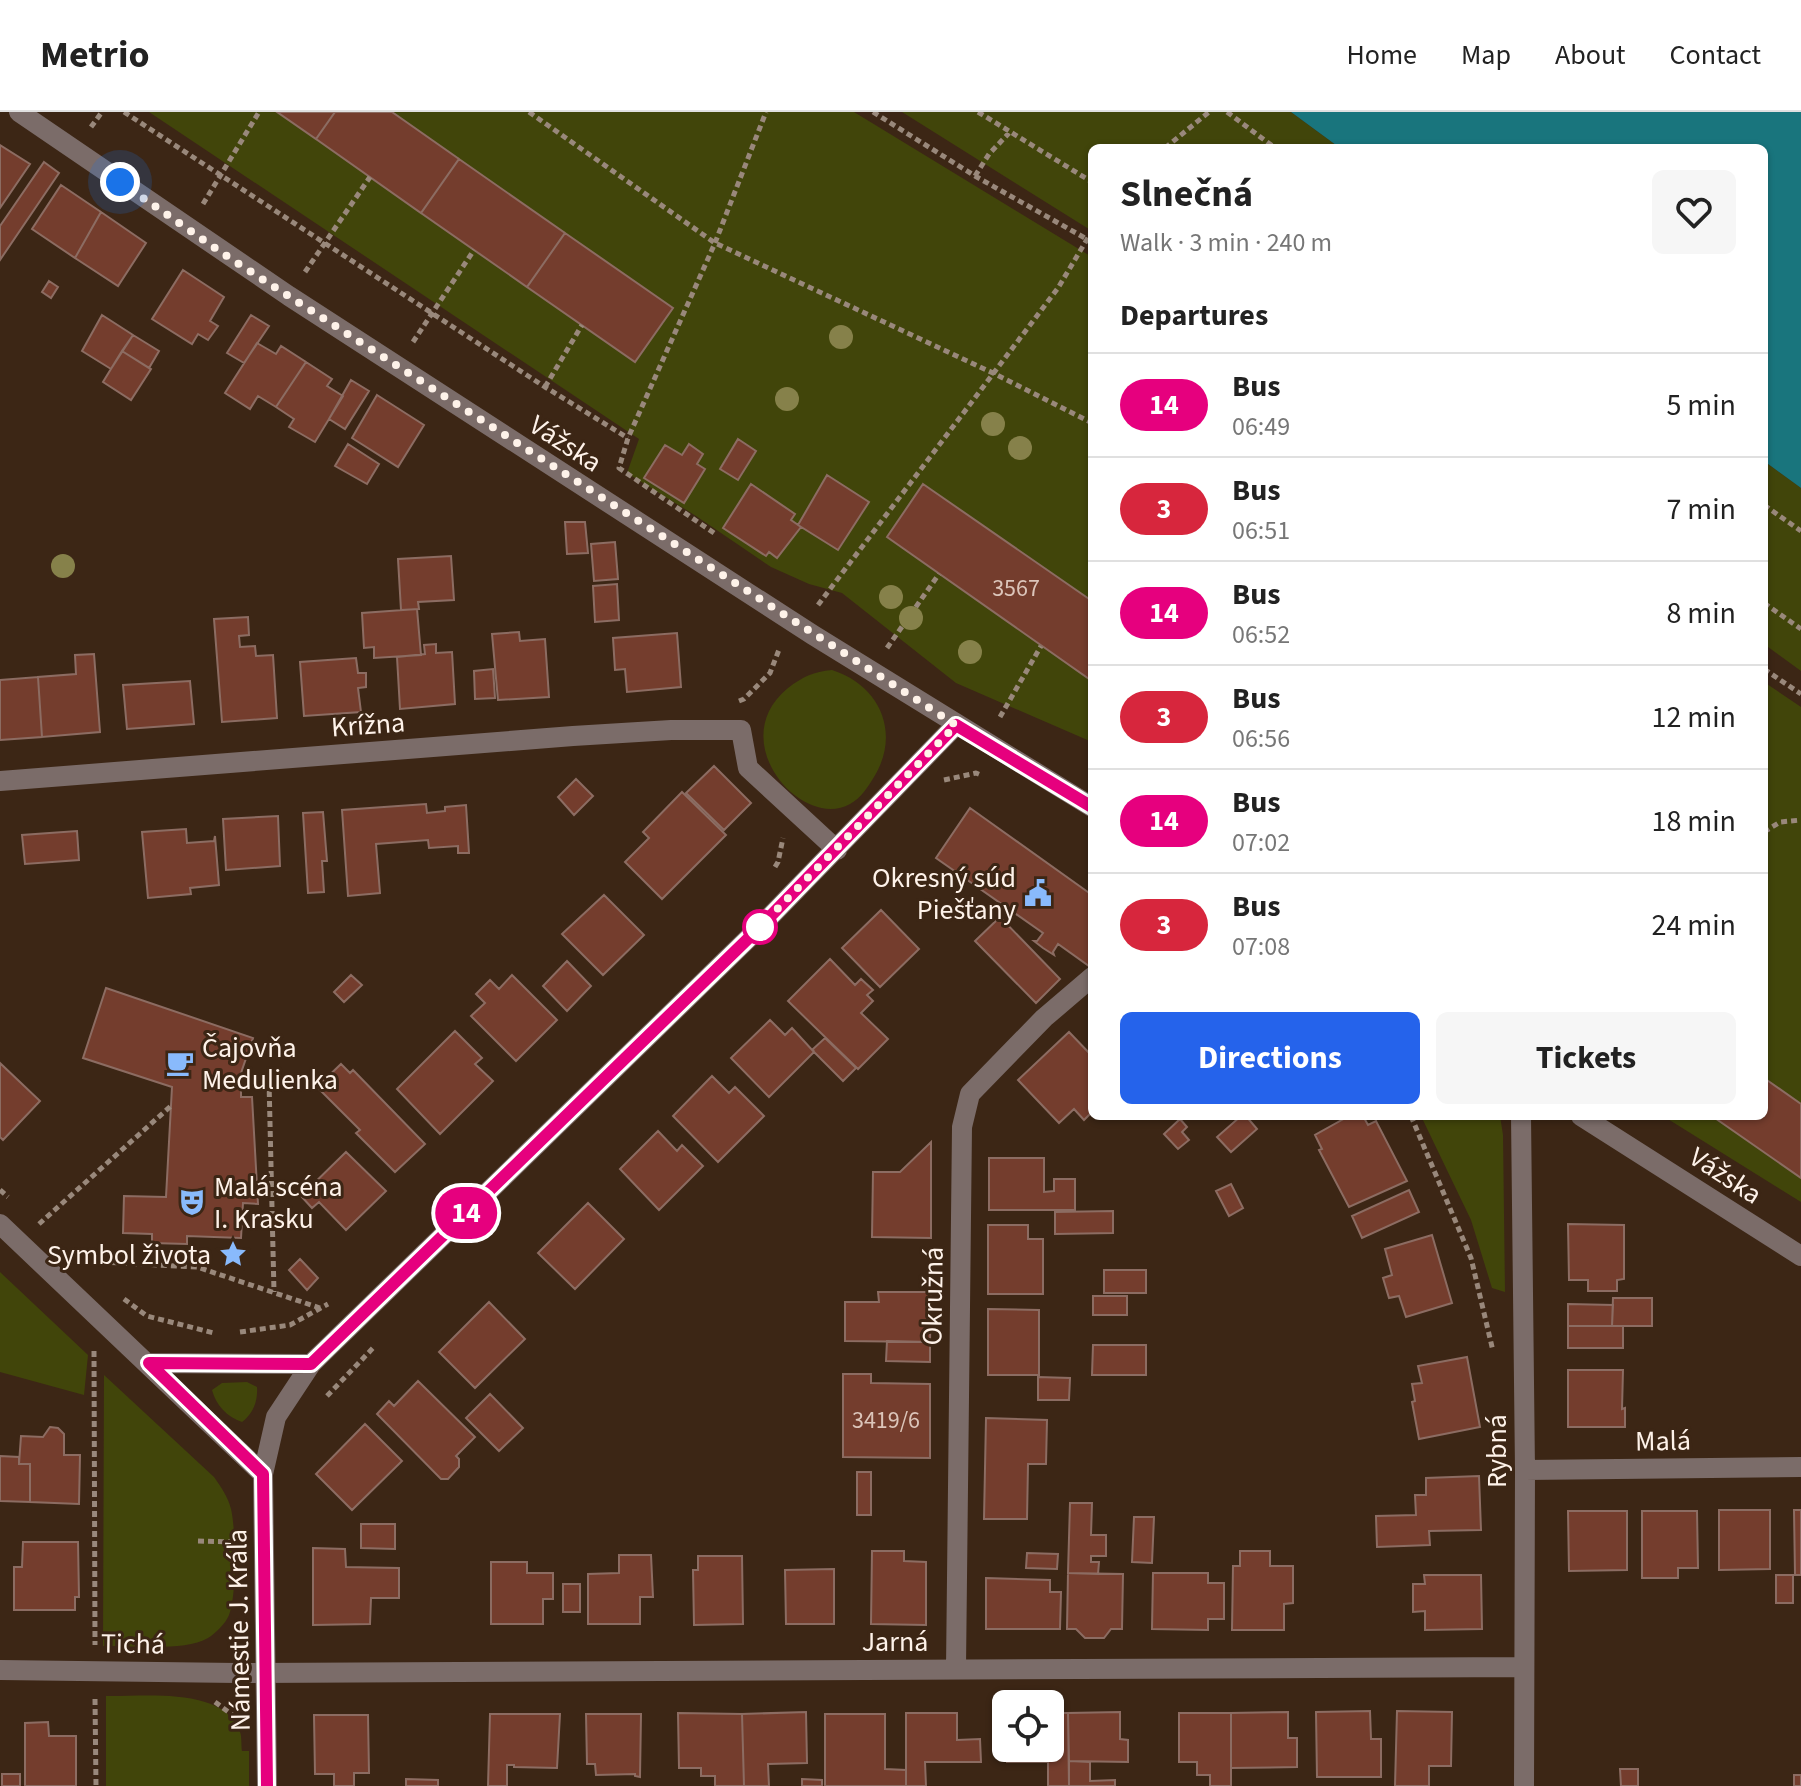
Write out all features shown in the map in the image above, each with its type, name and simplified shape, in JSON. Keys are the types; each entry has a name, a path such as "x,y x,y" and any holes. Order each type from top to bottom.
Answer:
{"street":[{"name":"Vážska","path":"19,112 188,229 397,367 956,725 1088,805"},
{"name":"Námestie J. Kráľa","path":"267,1786 263,1474 276,1417 311,1364 837,850 956,725"},
{"name":"Krížna","path":"0,781 573,736 732,730"},
{"path":"732,730 748,768 837,850"},
{"name":"Okružná","path":"956,1668 962,1127 970,1094 1044,1018 1088,980"},
{"name":"Rybná","path":"1521,1120 1525,1470 1524,1786"},
{"name":"Vážska","path":"1587,1120 1801,1256"},
{"path":"0,1224 263,1474"},
{"path":"149,1363 311,1364"},
{"name":"Malá","path":"1525,1470 1801,1467"},
{"name":"Jarná","path":"266,1672 1524,1667"},
{"name":"Tichá","path":"0,1670 266,1672"}],"path":[{"path":"124,112 628,438 715,243 766,112"},
{"path":"188,229 259,112"},
{"path":"529,112 715,243 1088,421"},
{"path":"873,112 975,176 1088,239"},
{"path":"978,112 1088,180"},
{"path":"1170,144 1209,112"},
{"path":"1227,112 1270,144"},
{"path":"975,176 989,154 1009,133"},
{"path":"289,296 370,177"},
{"path":"818,605 1058,288 1088,242"},
{"path":"397,367 474,250"},
{"path":"545,387 582,325"},
{"path":"1768,508 1801,531"},
{"path":"884,653 939,574"},
{"path":"1768,606 1801,629"},
{"path":"732,730 728,705 744,699 770,673 780,645"},
{"path":"1000,718 1041,646"},
{"path":"1768,672 1801,694"},
{"path":"943,781 976,773 989,778"},
{"path":"1768,830 1780,822 1801,820"},
{"path":"768,873 778,862 783,835"},
{"path":"269,1081 274,1292"},
{"path":"38,1225 172,1105"},
{"path":"1413,1120 1471,1258 1493,1353"},
{"path":"0,1190 10,1199"},
{"path":"29,1216 48,1234"},
{"path":"83,1267 76,1261 197,1267 322,1308"},
{"path":"96,1786 93,1311 105,1285 147,1316 223,1335"},
{"path":"236,1333 290,1325 332,1302"},
{"path":"319,1404 374,1347"},
{"path":"198,1541 242,1542"},
{"path":"212,1699 230,1710 243,1725 246,1745 267,1746"}],"green space":[{"path":"149,112 854,112 1088,255 1088,740 956,683 842,593 809,584 771,567 627,473 639,439"},
{"path":"902,112 1291,112 1335,144 1088,144 1088,228"},
{"path":"1768,464 1801,488 1801,671 1768,647"},
{"path":"832,670 849,677 874,699 885,728 886,744 882,760 864,792 850,804 831,809 811,805 792,793 777,776 766,755 764,732 770,709 788,688 809,675"},
{"path":"1768,685 1801,707 1801,1202 1669,1120 1768,1120"},
{"path":"1423,1120 1501,1120 1505,1292 1492,1288 1471,1220"},
{"path":"0,1272 88,1355 84,1395 0,1372"},
{"path":"104,1375 214,1477 230,1505 235,1547 232,1606 220,1628 198,1642 172,1646 103,1646"},
{"path":"247,1382 257,1387 257,1397 252,1411 242,1422 223,1410 212,1390 222,1383"},
{"path":"106,1696 181,1697 218,1707 231,1717 240,1732 242,1751 249,1751 249,1786 106,1786"}],"water":[{"path":"1291,112 1801,112 1801,488 1768,464 1768,144 1335,144"}],"building":[{"path":"277,112 335,112 316,139"},
{"path":"335,112 392,112 459,159 421,213 316,139"},
{"path":"0,145 30,164 0,208"},
{"path":"459,159 565,233 527,287 421,213"},
{"path":"44,162 59,173 0,260 0,226"},
{"path":"61,185 101,212 75,258 32,229"},
{"path":"101,212 146,243 118,286 75,258"},
{"path":"565,233 673,308 635,362 527,287"},
{"path":"183,270 224,297 210,321 218,326 208,340 198,334 192,344 152,319"},
{"path":"49,281 58,287 51,298 42,292"},
{"path":"102,315 133,335 111,369 82,351"},
{"path":"251,315 269,326 244,363 227,353"},
{"path":"133,335 159,351 149,368 122,351"},
{"path":"257,343 276,354 281,346 306,362 276,407 258,396 250,409 225,393"},
{"path":"122,351 151,369 131,400 103,382"},
{"path":"306,362 332,379 327,386 343,396 315,442 289,427 294,419 276,407"},
{"path":"351,380 369,391 345,429 329,419"},
{"path":"377,395 424,425 398,467 352,438"},
{"path":"738,439 756,451 738,480 720,469"},
{"path":"348,444 379,464 367,484 335,466"},
{"path":"689,444 703,454 697,464 705,469 684,503 644,478 665,445 682,455"},
{"path":"827,475 869,502 838,550 798,525"},
{"path":"751,484 795,514 791,520 801,527 777,558 769,552 766,556 723,528"},
{"path":"923,484 1088,598 1088,678 887,537"},
{"path":"565,522 585,522 588,553 567,554"},
{"path":"615,542 618,579 594,581 591,544"},
{"path":"451,556 454,600 418,602 419,609 401,610 398,559"},
{"path":"617,584 619,620 595,622 593,586"},
{"path":"417,609 421,655 374,658 374,647 364,648 362,613"},
{"path":"248,617 249,635 239,636 240,647 255,646 256,656 273,655 277,718 222,722 214,619"},
{"path":"519,632 520,641 545,639 549,697 498,700 492,634"},
{"path":"677,633 681,687 627,692 625,669 615,670 613,638"},
{"path":"436,644 436,653 452,652 455,704 400,709 397,657 425,654 424,645"},
{"path":"94,654 100,732 42,737 38,677 76,674 75,655"},
{"path":"356,658 358,673 366,673 366,687 358,688 361,712 304,716 300,662"},
{"path":"493,669 495,698 475,699 474,671"},
{"path":"38,677 42,737 0,740 0,680"},
{"path":"190,681 194,724 127,729 123,685"},
{"path":"714,766 751,803 724,830 686,793"},
{"path":"576,779 593,796 574,815 558,797"},
{"path":"682,792 726,835 662,899 625,862 649,838 643,832"},
{"path":"426,804 427,813 466,805 469,853 458,853 458,846 429,848 428,840 376,844 380,893 348,896 342,810"},
{"path":"970,808 1088,892 1088,965 1058,944 1054,955 1043,948 1034,941 1043,933 936,858"},
{"path":"323,812 327,861 322,861 324,892 308,893 303,813"},
{"path":"278,816 280,866 226,870 223,819"},
{"path":"186,829 187,843 214,841 215,836 219,885 190,888 191,894 148,898 142,832"},
{"path":"77,831 79,860 25,864 22,835"},
{"path":"604,895 644,935 603,975 562,934"},
{"path":"881,910 919,949 880,987 842,948"},
{"path":"1000,917 1060,979 1036,1003 975,941"},
{"path":"830,959 855,985 861,979 873,990 867,995 873,1001 861,1013 888,1039 858,1069 788,1001"},
{"path":"567,961 591,986 567,1011 543,986"},
{"path":"351,975 362,985 344,1002 334,992"},
{"path":"512,975 557,1020 516,1061 471,1016 485,1003 476,994 490,980 499,989"},
{"path":"106,988 253,1038 241,1073 241,1097 252,1097 258,1204 243,1203 241,1238 187,1236 187,1244 152,1243 152,1234 123,1233 124,1196 166,1197 172,1087 83,1058"},
{"path":"770,1020 785,1035 792,1028 814,1052 769,1097 731,1058"},
{"path":"455,1031 482,1058 475,1064 493,1081 440,1134 397,1089"},
{"path":"1069,1032 1088,1052 1088,1116 1084,1120 1074,1109 1059,1123 1018,1080"},
{"path":"825,1038 856,1068 843,1081 814,1052 813,1049"},
{"path":"0,1063 40,1101 3,1140 0,1137"},
{"path":"341,1064 350,1073 353,1070 425,1144 395,1172 356,1133 360,1130 317,1087"},
{"path":"712,1076 729,1093 735,1087 764,1116 718,1162 673,1116"},
{"path":"1768,1081 1801,1104 1801,1178 1718,1120 1768,1120"},
{"path":"1181,1120 1187,1127 1182,1132 1189,1140 1178,1149 1164,1134"},
{"path":"1236,1120 1249,1120 1257,1129 1231,1152 1217,1137"},
{"path":"1342,1120 1365,1120 1368,1125 1376,1121 1407,1181 1349,1207 1319,1150 1322,1149 1315,1135"},
{"path":"658,1131 677,1151 682,1145 703,1166 659,1210 620,1169"},
{"path":"931,1142 931,1238 872,1237 873,1172 900,1172"},
{"path":"346,1152 386,1191 346,1230 319,1202 312,1208 301,1196"},
{"path":"989,1158 1044,1158 1044,1192 1054,1191 1054,1179 1075,1179 1075,1210 989,1210"},
{"path":"1231,1184 1243,1208 1229,1216 1216,1191"},
{"path":"1409,1190 1419,1212 1362,1238 1352,1216"},
{"path":"588,1203 624,1239 575,1289 538,1253"},
{"path":"1113,1211 1113,1233 1055,1234 1055,1212"},
{"path":"1568,1224 1624,1225 1624,1279 1617,1280 1617,1291 1588,1291 1588,1280 1569,1280"},
{"path":"988,1225 1028,1225 1028,1239 1043,1239 1043,1294 988,1294"},
{"path":"1432,1235 1452,1303 1406,1317 1399,1296 1389,1298 1383,1278 1392,1275 1385,1249"},
{"path":"300,1259 318,1278 307,1290 289,1270"},
{"path":"1104,1270 1146,1270 1146,1293 1104,1293"},
{"path":"878,1292 931,1292 930,1342 845,1341 845,1302 879,1302"},
{"path":"1093,1296 1127,1296 1127,1315 1093,1315"},
{"path":"1613,1298 1652,1298 1652,1326 1612,1326"},
{"path":"489,1302 525,1339 475,1388 439,1352"},
{"path":"1568,1304 1613,1305 1612,1326 1568,1326"},
{"path":"988,1309 1039,1310 1039,1375 988,1375"},
{"path":"1568,1326 1623,1326 1623,1348 1568,1348"},
{"path":"887,1341 930,1342 930,1362 886,1361"},
{"path":"1093,1345 1146,1345 1146,1375 1092,1375"},
{"path":"1467,1357 1480,1427 1419,1439 1412,1402 1415,1401 1412,1384 1422,1383 1418,1366"},
{"path":"1568,1370 1623,1370 1625,1427 1568,1427"},
{"path":"843,1374 871,1374 871,1383 930,1384 930,1458 843,1457"},
{"path":"1038,1377 1070,1378 1069,1400 1038,1400"},
{"path":"418,1381 475,1437 456,1456 459,1467 448,1479 441,1479 377,1414 389,1401 394,1406"},
{"path":"490,1394 523,1428 499,1451 466,1418"},
{"path":"986,1418 1047,1420 1046,1464 1028,1464 1027,1519 984,1519"},
{"path":"365,1424 402,1461 352,1510 316,1474"},
{"path":"50,1427 58,1428 64,1434 64,1455 80,1455 79,1504 30,1502 30,1464 19,1464 21,1436 43,1437"},
{"path":"0,1456 19,1457 19,1464 30,1464 30,1502 0,1501"},
{"path":"857,1472 871,1472 871,1515 857,1515"},
{"path":"1479,1476 1481,1530 1429,1531 1430,1545 1377,1547 1376,1516 1416,1515 1415,1495 1426,1495 1426,1478"},
{"path":"1070,1503 1092,1503 1091,1535 1106,1535 1106,1556 1091,1556 1091,1562 1099,1562 1098,1574 1068,1573"},
{"path":"1719,1510 1770,1510 1770,1569 1719,1570"},
{"path":"1794,1510 1801,1510 1801,1575 1795,1575"},
{"path":"1568,1511 1627,1511 1627,1570 1569,1571"},
{"path":"1642,1511 1697,1511 1698,1568 1678,1568 1678,1578 1642,1578"},
{"path":"1134,1517 1154,1517 1152,1563 1132,1562"},
{"path":"361,1524 395,1524 395,1549 361,1548"},
{"path":"23,1542 78,1542 79,1597 75,1597 75,1610 14,1610 14,1567 22,1567"},
{"path":"313,1548 345,1549 346,1567 399,1568 399,1598 371,1598 370,1624 313,1625"},
{"path":"872,1551 904,1551 904,1561 926,1562 926,1625 871,1624"},
{"path":"1240,1551 1270,1551 1270,1566 1293,1566 1293,1603 1284,1604 1284,1630 1232,1630 1233,1566 1240,1566"},
{"path":"1027,1553 1058,1554 1057,1569 1026,1568"},
{"path":"619,1555 651,1555 653,1597 640,1597 640,1624 588,1624 588,1574 619,1573"},
{"path":"698,1556 742,1556 743,1624 694,1625 693,1570 698,1570"},
{"path":"491,1562 527,1562 527,1573 553,1573 553,1599 543,1599 543,1624 491,1624"},
{"path":"834,1569 834,1624 786,1624 785,1570"},
{"path":"1068,1573 1123,1574 1122,1629 1111,1629 1104,1638 1085,1638 1076,1629 1067,1629"},
{"path":"1153,1573 1208,1573 1208,1583 1224,1583 1224,1619 1208,1619 1208,1630 1152,1629"},
{"path":"1424,1575 1481,1575 1482,1629 1425,1630 1425,1611 1413,1612 1413,1584 1425,1584"},
{"path":"1776,1575 1793,1575 1793,1603 1776,1603"},
{"path":"986,1578 1050,1580 1050,1592 1061,1592 1060,1629 986,1629"},
{"path":"563,1584 580,1584 580,1612 563,1612"},
{"path":"1370,1711 1371,1739 1381,1739 1381,1777 1317,1777 1316,1712"},
{"path":"1397,1711 1452,1712 1451,1766 1429,1766 1429,1786 1395,1786"},
{"path":"806,1712 807,1763 768,1764 769,1786 744,1786 742,1714"},
{"path":"1120,1712 1120,1739 1128,1740 1128,1762 1069,1761 1068,1713"},
{"path":"1288,1712 1288,1738 1297,1738 1297,1767 1231,1768 1231,1713"},
{"path":"678,1713 742,1714 744,1786 715,1786 715,1776 701,1776 701,1768 679,1768"},
{"path":"906,1713 957,1713 957,1740 980,1739 981,1762 925,1762 926,1786 906,1786"},
{"path":"1064,1713 1068,1713 1069,1786 1048,1786 1048,1762 1064,1762"},
{"path":"1179,1713 1231,1713 1231,1786 1210,1786 1210,1775 1197,1775 1197,1762 1179,1762"},
{"path":"490,1714 560,1714 557,1768 507,1765 507,1786 488,1786"},
{"path":"586,1714 641,1714 640,1777 635,1774 596,1775 595,1764 587,1764"},
{"path":"825,1714 885,1714 885,1769 906,1770 906,1786 825,1786"},
{"path":"314,1715 368,1715 369,1773 354,1773 354,1786 334,1786 334,1774 315,1774"},
{"path":"48,1722 49,1736 76,1736 76,1786 25,1786 25,1723"},
{"path":"1069,1761 1090,1762 1090,1781 1115,1780 1115,1786 1069,1786"},
{"path":"1620,1769 1638,1769 1638,1786 1621,1786"},
{"path":"2,1774 20,1774 20,1786 2,1786"},
{"path":"1794,1775 1801,1775 1801,1786 1794,1786"},
{"path":"406,1779 438,1780 438,1786 406,1786"},
{"path":"802,1779 822,1780 822,1786 802,1786"}],"bus line":[{"name":"14","path":"267,1786 263,1474 149,1363 311,1364 758,929 956,725 1088,805"}],"place":[{"name":"Okresný súd Piešťany","path":"1038,893"},
{"name":"Čajovňa Medulienka","path":"180,1063"},
{"name":"Malá scéna I. Krasku","path":"192,1202"},
{"name":"Symbol života","path":"233,1254"}],"route":[{"path":"120,182 231,259 956,725 758,929 760,927"}]}
